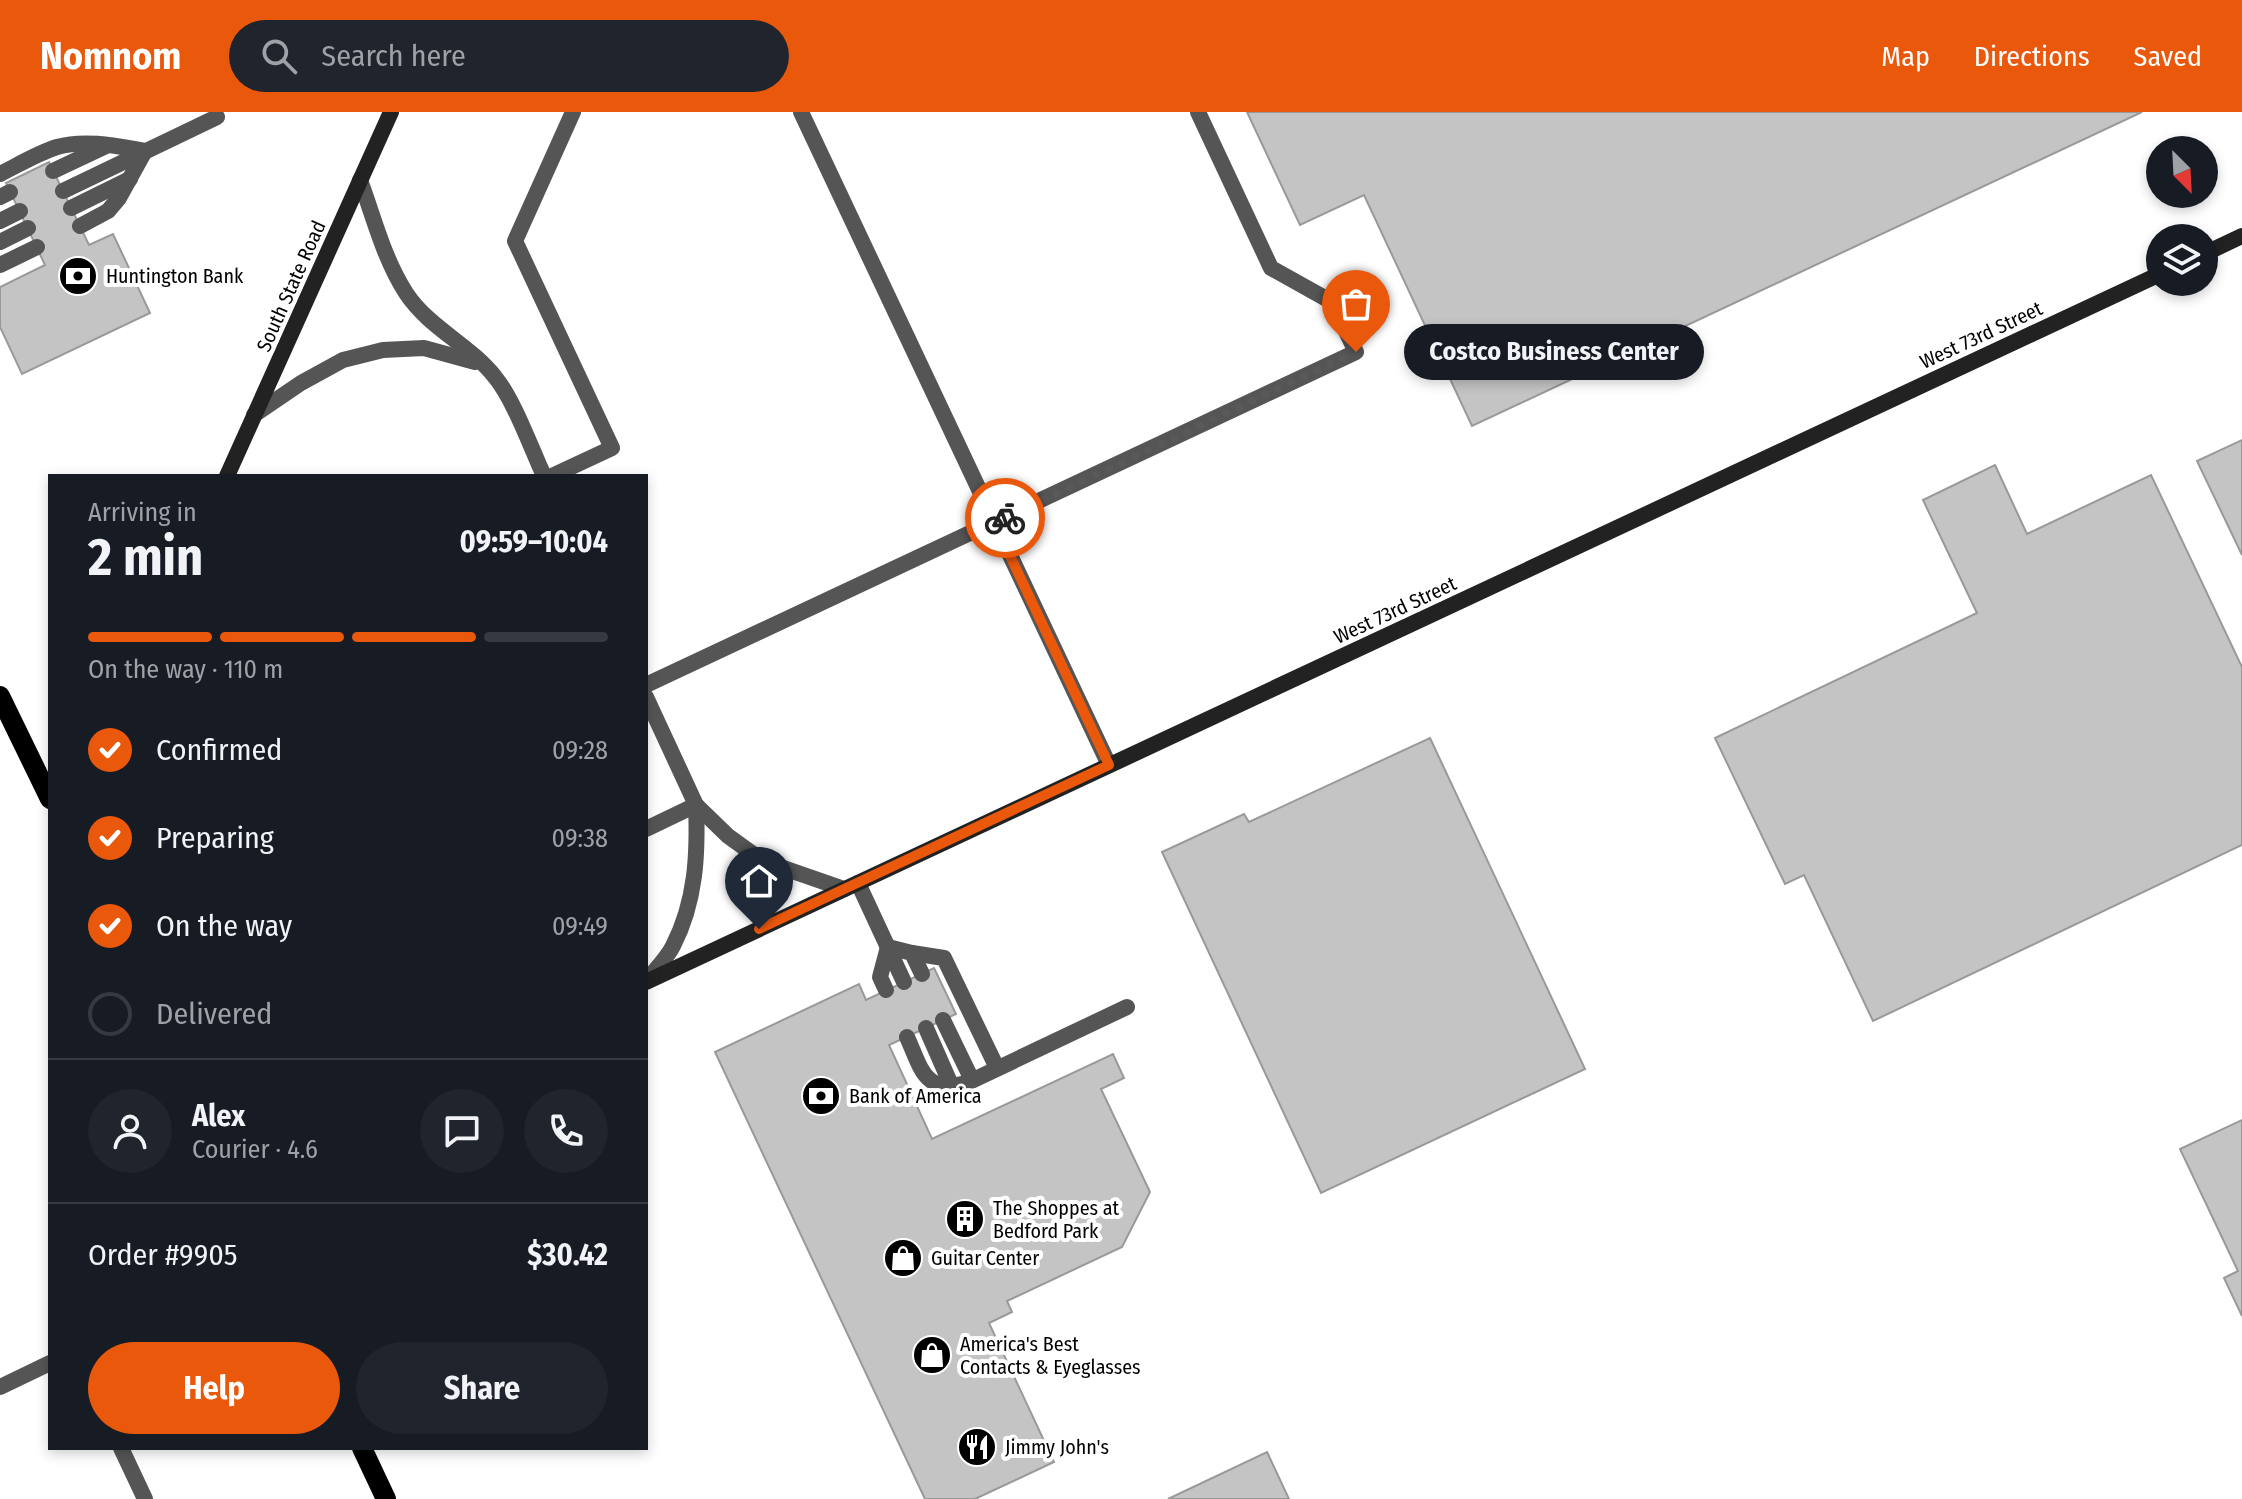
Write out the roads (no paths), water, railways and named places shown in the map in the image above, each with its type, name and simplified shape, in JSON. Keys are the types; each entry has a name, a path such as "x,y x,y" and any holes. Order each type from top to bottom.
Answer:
{"main road":[{"path":"0,696 48,795"},
{"path":"363,1450 386,1499"}],"street":[{"name":"South State Road","path":"228,474 391,112"},
{"path":"2218,247 2242,236"},
{"name":"West 73rd Street","path":"648,980 2146,281"}],"lane":[{"path":"556,474 612,448 515,241 573,112"},
{"path":"801,112 1109,765"},
{"path":"648,684 1356,352 1332,302 1271,268 1198,112"},
{"path":"63,191 217,117"},
{"path":"0,174 56,147 74,144 110,145 145,151"},
{"path":"53,171 110,145"},
{"path":"80,226 108,211 131,179 145,151"},
{"path":"71,208 131,179"},
{"path":"360,180 389,263 407,295 426,318 495,376 543,474"},
{"path":"0,221 20,211"},
{"path":"0,242 28,228"},
{"path":"0,265 37,247"},
{"path":"254,415 301,383 343,360 383,350 424,348 481,363"},
{"path":"648,701 696,805 728,836 772,864 851,886 888,947 904,982"},
{"path":"648,828 696,805"},
{"path":"648,979 672,949 686,915 694,883 696,805"},
{"path":"888,947 944,958 997,1068"},
{"path":"886,990 880,977 888,947"},
{"path":"912,953 922,974"},
{"path":"907,1037 925,1076 938,1086 952,1087 1127,1007"},
{"path":"943,1020 972,1080"},
{"path":"926,1028 952,1087"},
{"path":"0,1387 48,1364"},
{"path":"122,1450 145,1499"}],"place":[{"name":"Huntington Bank","path":"78,276"},
{"name":"Costco Business Center","path":"1356,352"},
{"name":"Bank of America","path":"821,1096"},
{"name":"The Shoppes at Bedford Park","path":"965,1219"},
{"name":"Guitar Center","path":"903,1258"},
{"name":"America's Best Contacts & Eyeglasses","path":"932,1355"},
{"name":"Jimmy John's","path":"977,1447"}]}
